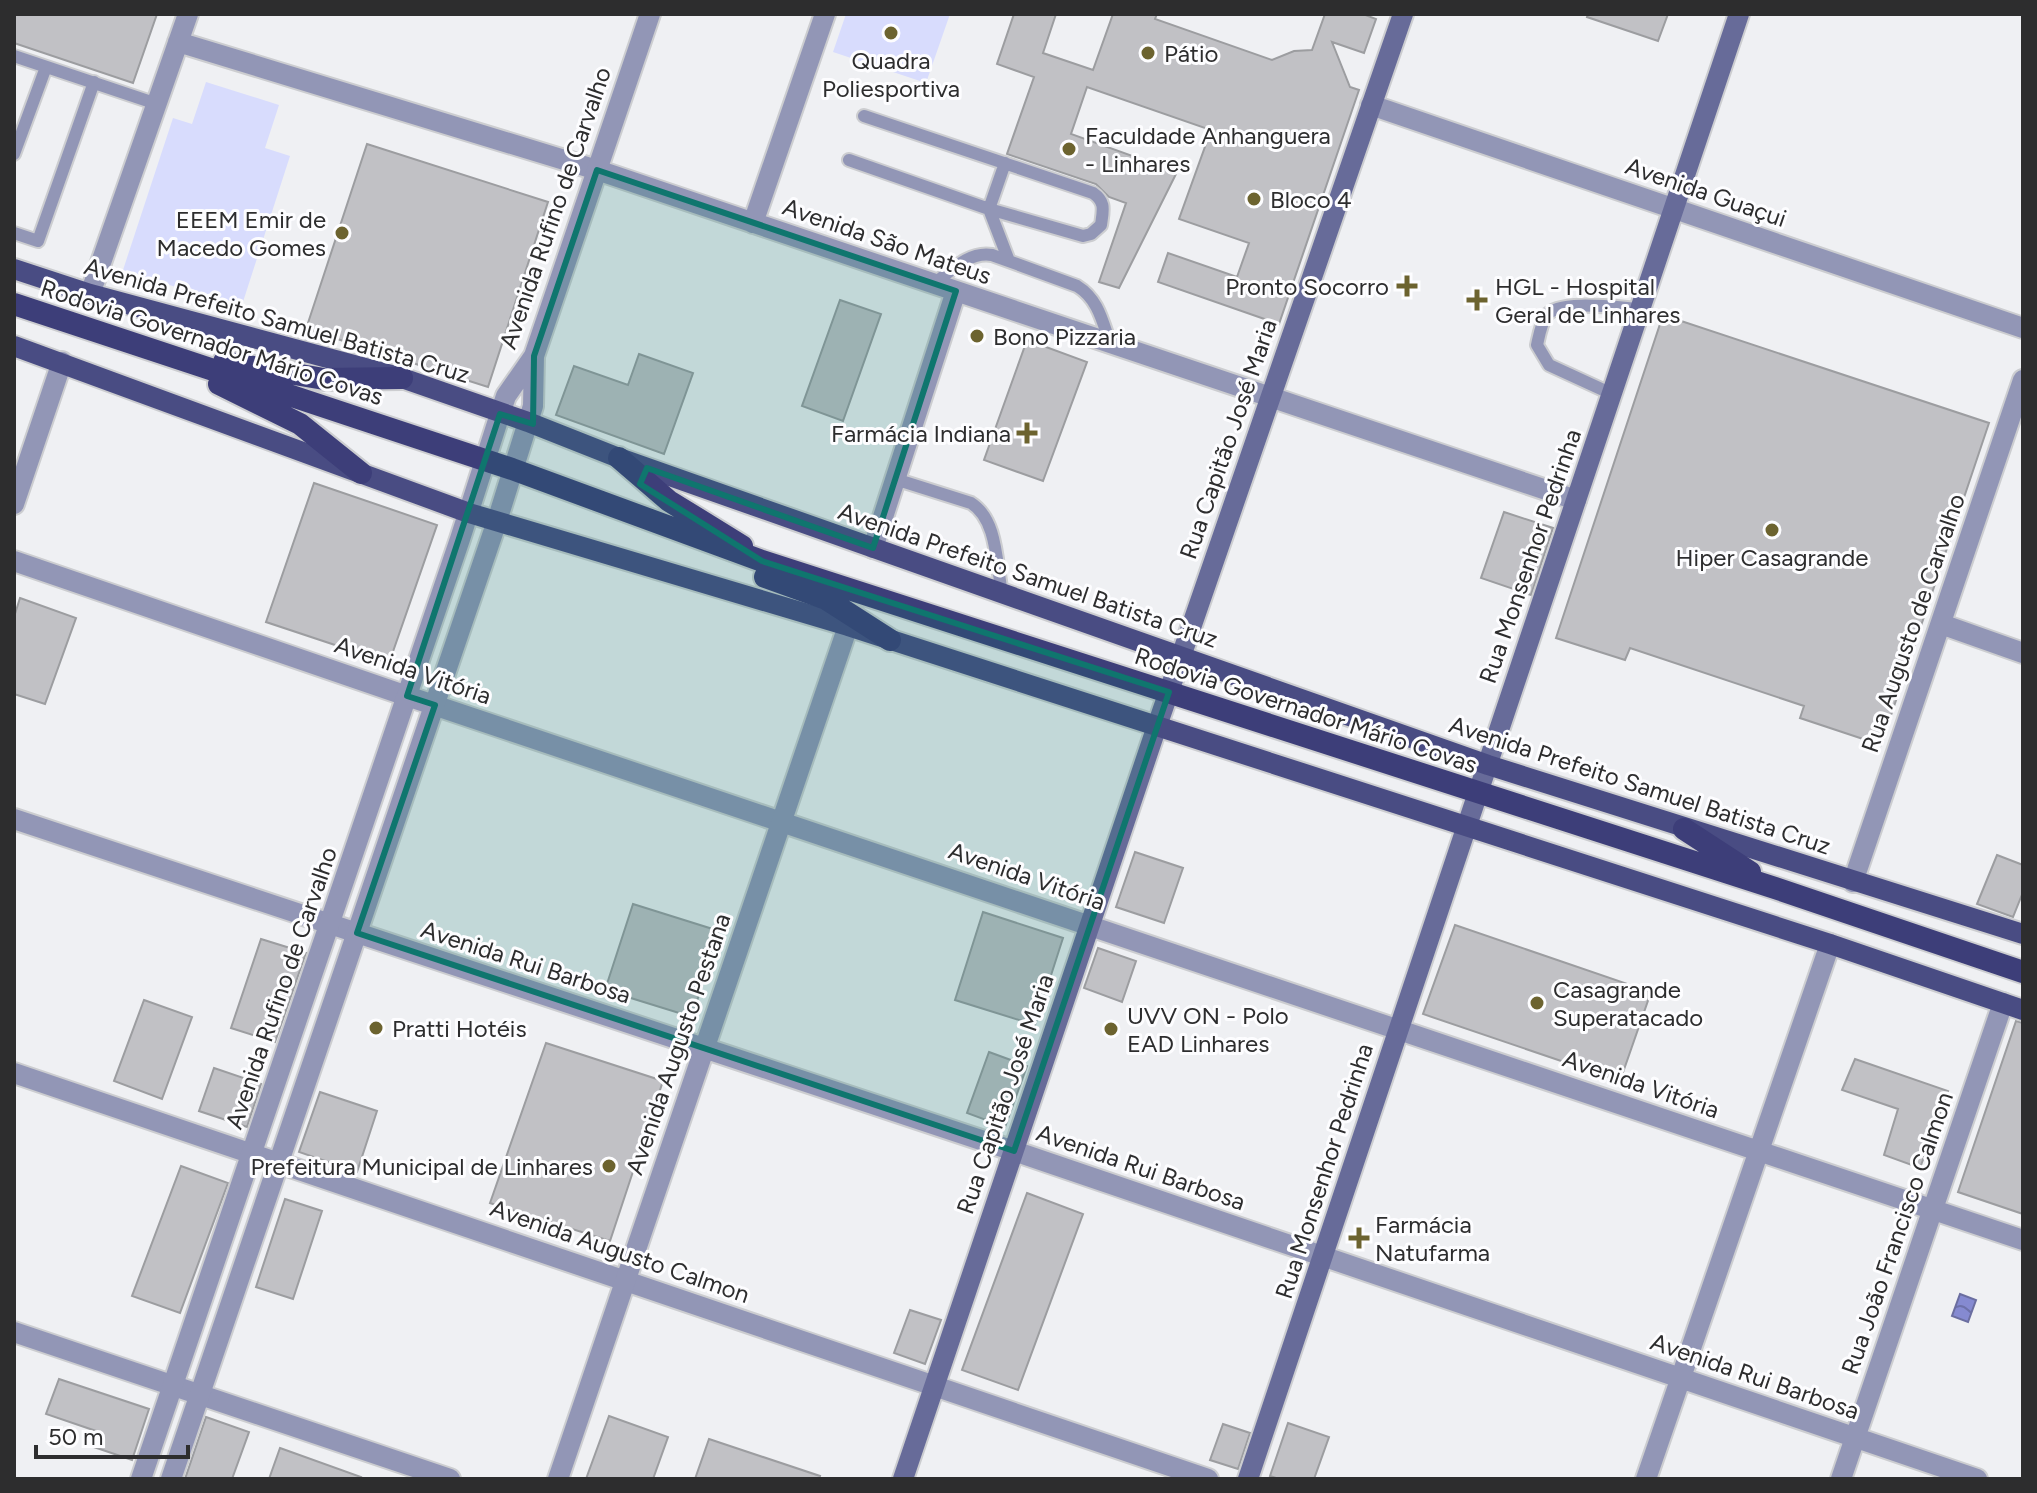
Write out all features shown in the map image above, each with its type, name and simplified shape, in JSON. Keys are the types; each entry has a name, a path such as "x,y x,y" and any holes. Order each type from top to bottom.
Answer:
{"highway":[{"name":"Rodovia Governador Mário Covas","path":"14,304 484,459"},
{"path":"150,349 324,379 402,378"},
{"path":"150,349 300,424 361,473"},
{"path":"619,458 669,501 714,527 762,561"},
{"path":"484,459 512,469"},
{"name":"Rodovia Governador Mário Covas","path":"512,469 762,561 1775,888 2023,972"},
{"path":"698,539 758,574 826,599 890,640"},
{"path":"1684,829 1775,888"}],"main road":[{"name":"Rua Capitão José Maria","path":"903,1479 1181,655 1403,14"},
{"name":"Rua Monsenhor Pedrinha","path":"1248,1479 1739,14"},
{"name":"Avenida Prefeito Samuel Batista Cruz","path":"14,269 90,294 402,378 619,458 1488,765 2023,934"},
{"path":"14,346 469,513 848,626 2013,1006"}],"street":[{"path":"90,294 188,14"},
{"name":"Avenida Rufino de Carvalho","path":"141,1479 469,513 484,459 506,396 534,356 650,14"},
{"path":"753,223 825,14"},
{"name":"Avenida São Mateus","path":"178,42 597,170 1576,500"},
{"name":"Avenida Guaçui","path":"1371,105 2023,328"},
{"path":"873,548 956,291"},
{"path":"171,1479 497,521 533,406 534,356"},
{"path":"14,504 62,362"},
{"name":"Rua Augusto de Carvalho","path":"1853,882 2023,380"},
{"name":"Avenida Vitória","path":"14,561 2023,1240"},
{"path":"1941,624 2023,653"},
{"name":"Avenida Augusto Pestana","path":"558,1479 848,626"},
{"name":"Avenida Rui Barbosa","path":"14,819 1014,1151 1977,1479"},
{"path":"1646,1479 1830,944"},
{"name":"Rua João Francisco Calmon","path":"1841,1479 1933,1210 2013,1006"},
{"name":"Avenida Augusto Calmon","path":"14,1073 1208,1479"},
{"path":"14,1332 450,1479"}],"lane":[{"path":"14,56 157,104"},
{"path":"14,154 46,67"},
{"path":"14,233 38,241 94,82"},
{"path":"849,160 989,209 1083,236 1091,234 1101,225 1104,205 1101,198 1093,193 864,116"},
{"path":"1005,163 989,209 1009,261"},
{"path":"934,284 969,257 982,253 1009,261 1077,286 1087,293 1096,302 1110,343"},
{"path":"1612,394 1549,365 1542,357 1537,345 1546,316 1565,306 1640,309"},
{"path":"895,479 981,509 988,520 1002,593"}],"highlighted area":[{"path":"597,170 956,291 873,548 647,468 640,484 762,561 1169,692 1014,1151 357,933 435,705 407,696 500,414 533,424 534,356"}],"shaded area":[{"name":"Quadra Poliesportiva","path":"846,14 950,14 926,83 833,52"},
{"path":"206,82 279,105 265,148 290,156 241,308 123,270 173,118 192,124"}],"water":[{"path":"1960,1294 1976,1300 1968,1322 1952,1316"}],"building":[{"path":"14,14 157,14 133,83 14,43"},
{"path":"1014,14 1056,14 1043,53 1093,70 1113,14 1157,14 1155,19 1272,60 1294,51 1312,50 1325,14 1363,14 1376,19 1364,53 1332,42 1350,87 1359,90 1279,324 1158,282 1168,253 1237,277 1249,243 1179,219 1211,130 1087,87 1071,134 1177,172 1119,288 1099,282 1126,203 1109,197 1096,184 1007,154 1034,77 997,64"},
{"path":"1588,14 1668,14 1658,41 1587,17"},
{"path":"367,144 548,202 488,387 306,329"},
{"path":"840,300 881,314 843,421 802,406"},
{"name":"Hiper Casagrande","path":"1663,315 1989,423 1881,745 1800,718 1804,706 1630,648 1625,660 1556,638"},
{"name":"Farmácia Indiana","path":"1027,340 1087,362 1043,481 984,460"},
{"path":"639,354 693,373 664,454 556,415 574,366 628,385"},
{"path":"314,483 437,525 389,663 266,622"},
{"path":"1504,512 1553,528 1531,595 1481,578"},
{"path":"20,598 76,618 45,704 14,694 14,617"},
{"path":"1135,852 1183,868 1164,923 1116,907"},
{"path":"1997,855 2023,865 2023,892 2013,917 1977,904"},
{"path":"633,904 719,931 692,1017 605,990"},
{"path":"983,912 1063,938 1035,1025 955,1000"},
{"name":"Casagrande Superatacado","path":"1455,925 1651,992 1620,1081 1423,1014"},
{"path":"261,939 306,953 275,1042 231,1028"},
{"path":"1098,948 1136,961 1122,1002 1084,988"},
{"path":"144,1000 192,1017 162,1099 114,1081"},
{"path":"2016,1021 2023,1023 2023,1214 1958,1192"},
{"path":"546,1043 663,1081 610,1241 490,1203"},
{"path":"989,1052 1027,1066 1005,1127 967,1113"},
{"path":"1855,1059 1948,1091 1920,1168 1884,1155 1898,1109 1842,1090"},
{"path":"214,1068 261,1084 247,1127 199,1111"},
{"path":"320,1092 377,1111 357,1172 299,1152"},
{"path":"181,1166 228,1183 180,1313 132,1296"},
{"path":"1027,1193 1083,1214 1018,1390 962,1370"},
{"path":"285,1199 322,1211 293,1299 256,1287"},
{"path":"910,1310 941,1320 925,1364 894,1353"},
{"path":"59,1379 149,1409 132,1460 91,1446 96,1431 46,1414"},
{"path":"609,1416 668,1437 653,1479 586,1479"},
{"path":"206,1417 249,1432 232,1479 185,1479"},
{"path":"1288,1423 1329,1437 1314,1479 1270,1476"},
{"path":"1223,1424 1250,1433 1238,1469 1210,1460"},
{"path":"709,1439 820,1476 819,1479 695,1479"},
{"path":"280,1448 361,1477 269,1479"}],"place":[{"name":"Quadra Poliesportiva","path":"891,33"},
{"name":"Pátio","path":"1148,53"},
{"name":"Faculdade Anhanguera - Linhares","path":"1069,149"},
{"name":"Bloco 4","path":"1254,199"},
{"name":"EEEM Emir de Macedo Gomes","path":"342,233"},
{"name":"Pronto Socorro","path":"1407,286"},
{"name":"HGL - Hospital Geral de Linhares","path":"1477,300"},
{"name":"Bono Pizzaria","path":"977,336"},
{"name":"Farmácia Indiana","path":"1027,433"},
{"name":"Hiper Casagrande","path":"1772,530"},
{"name":"Casagrande Superatacado","path":"1537,1003"},
{"name":"Pratti Hotéis","path":"376,1028"},
{"name":"UVV ON - Polo EAD Linhares","path":"1111,1029"},
{"name":"Prefeitura Municipal de Linhares","path":"609,1166"},
{"name":"Farmácia Natufarma","path":"1359,1238"}]}
